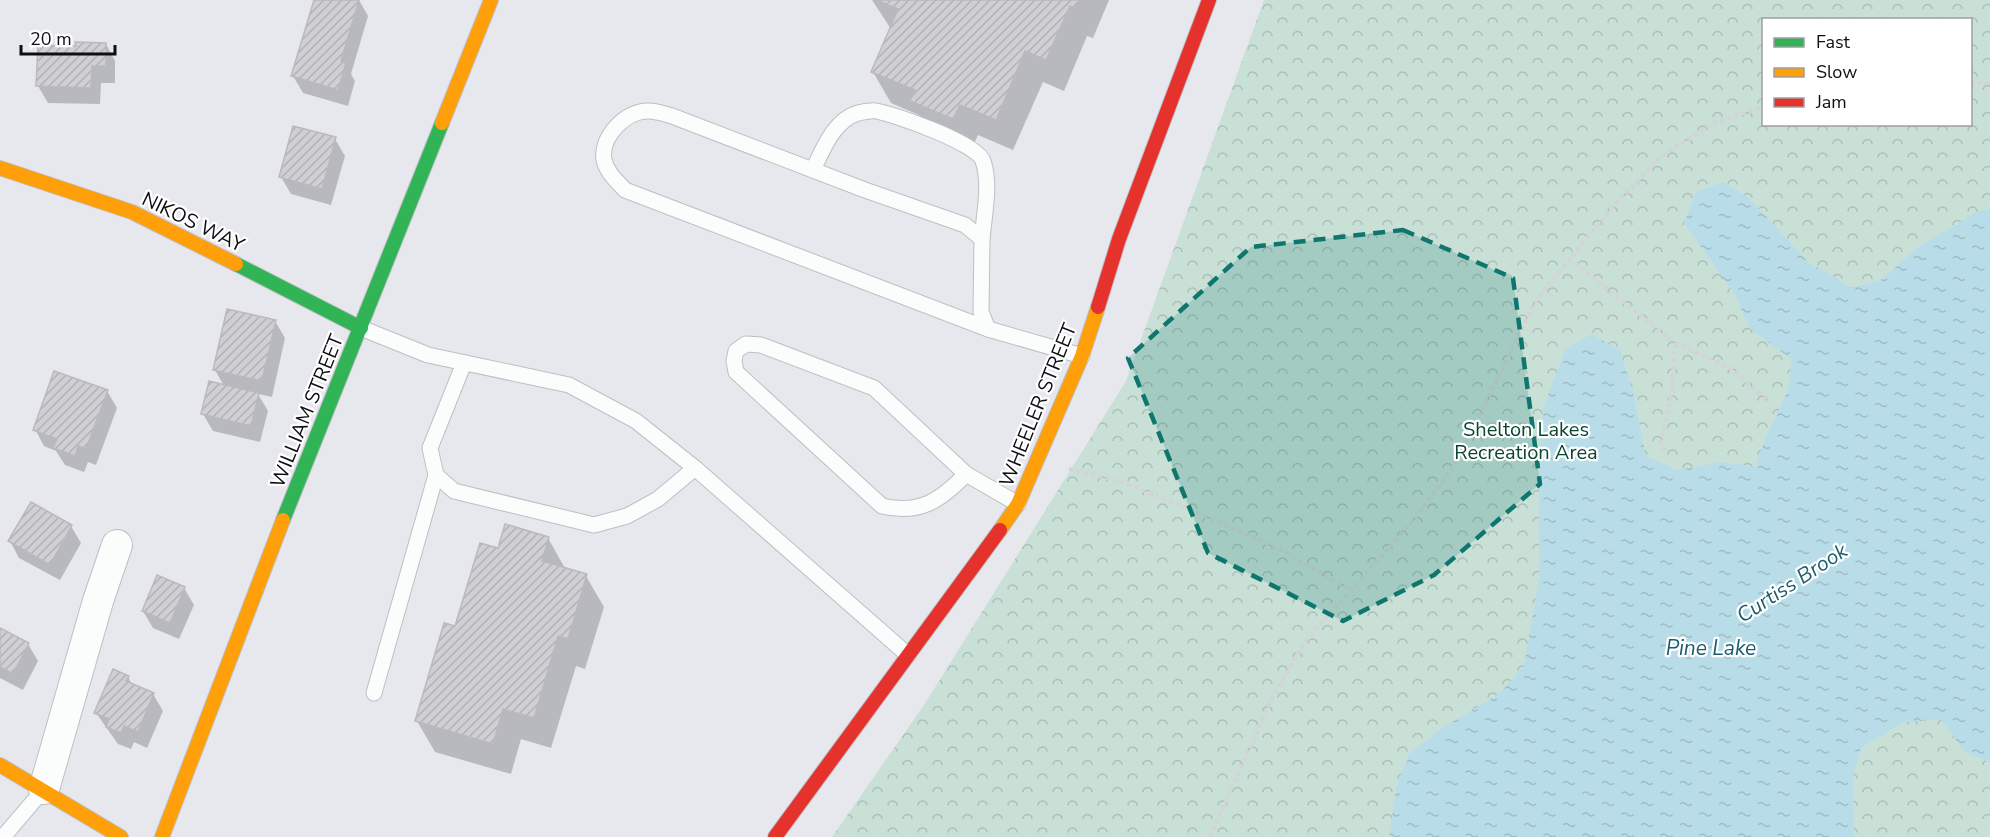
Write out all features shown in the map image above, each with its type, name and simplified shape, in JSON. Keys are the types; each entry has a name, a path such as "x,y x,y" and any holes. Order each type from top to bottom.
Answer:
{"street":[{"name":"WILLIAM STREET","path":"162,837 234,643 491,0"},
{"name":"WHEELER STREET","path":"775,837 974,569 1018,504 1039,460 1082,356 1119,239 1209,0"},
{"name":"NIKOS WAY","path":"0,168 132,212 361,328"},
{"path":"44,789 117,545"},
{"path":"0,765 44,789 121,837"}],"lane":[{"path":"982,239 965,225 672,116 649,110 632,114 619,124 605,146 604,158 607,169 626,190 988,329 1082,356"},
{"path":"813,170 828,139 842,122 856,113 874,111 952,137 975,149 983,159 986,178 981,312 988,329"},
{"path":"361,328 428,355 569,385 636,421 695,468 908,656"},
{"path":"966,474 945,496 918,508 898,510 882,506 736,372 734,361 736,351 746,344 761,345 874,388 966,474 1018,504"},
{"path":"374,693 436,475 430,448 464,363"},
{"path":"436,475 454,491 594,525 627,516 658,499 695,468"},
{"path":"3,837 44,789"}],"path":[{"path":"1972,82 1990,83"},
{"path":"1210,837 1276,692 1304,643 1416,517 1454,466 1535,302 1614,204 1662,156 1714,123 1762,108"},
{"path":"1569,258 1675,343 1732,369 1766,400"},
{"path":"1664,451 1661,442 1672,391 1675,343"},
{"path":"1039,460 1119,481 1178,504 1285,552 1351,590"}],"highlighted area":[{"path":"1403,230 1513,278 1540,484 1434,575 1343,621 1208,553 1128,358 1251,247"}],"green space":[{"name":"Shelton Lakes Recreation Area","path":"1264,0 1990,0 1990,837 832,837 924,705 1126,381"}],"water":[{"name":"Pine Lake","path":"1723,182 1750,199 1808,262 1852,288 1883,279 1918,247 1979,211 1990,209 1990,763 1965,752 1940,719 1902,723 1861,748 1853,776 1854,837 1389,837 1396,788 1409,754 1445,726 1499,694 1524,666 1539,578 1539,470 1543,409 1565,350 1591,334 1620,350 1633,392 1646,456 1678,470 1721,462 1755,467 1788,390 1792,359 1750,329 1735,295 1684,223 1696,192"}],"building":[{"path":"314,0 359,0 341,61 346,63 338,90 291,76"},
{"path":"876,0 1079,0 1075,8 1070,6 1046,60 1025,51 996,120 960,105 953,119 910,101 915,90 871,72 898,9"},
{"path":"75,42 106,43 106,66 92,66 91,88 36,86 38,45 76,46"},
{"path":"293,126 336,137 322,189 279,177"},
{"path":"227,309 276,320 262,381 213,370"},
{"path":"54,371 108,390 86,449 78,446 75,456 53,448 57,439 33,430"},
{"path":"209,381 259,393 251,426 201,414"},
{"path":"31,502 72,525 50,565 8,541"},
{"path":"505,524 549,537 542,561 587,574 568,639 558,636 534,718 503,709 493,744 415,721 444,623 455,626 480,543 498,548"},
{"path":"157,575 185,587 170,623 142,611"},
{"path":"0,628 29,643 13,674 0,667"},
{"path":"113,669 129,676 126,681 154,693 138,732 124,726 121,733 106,727 109,719 94,713"}],"traffic: fast":[{"path":"283,520 442,123"},
{"path":"236,264 361,328"}],"traffic: slow":[{"path":"442,123 491,0"},
{"path":"0,168 132,212 236,264"},
{"path":"1000,530 1018,504 1082,356 1098,307"},
{"path":"162,837 283,520"},
{"path":"0,765 121,837"}],"traffic: jam":[{"path":"1098,307 1119,239 1209,0"},
{"path":"775,837 1000,530"}],"water label":[{"name":"Curtiss Brook","path":"1792,583"}]}
